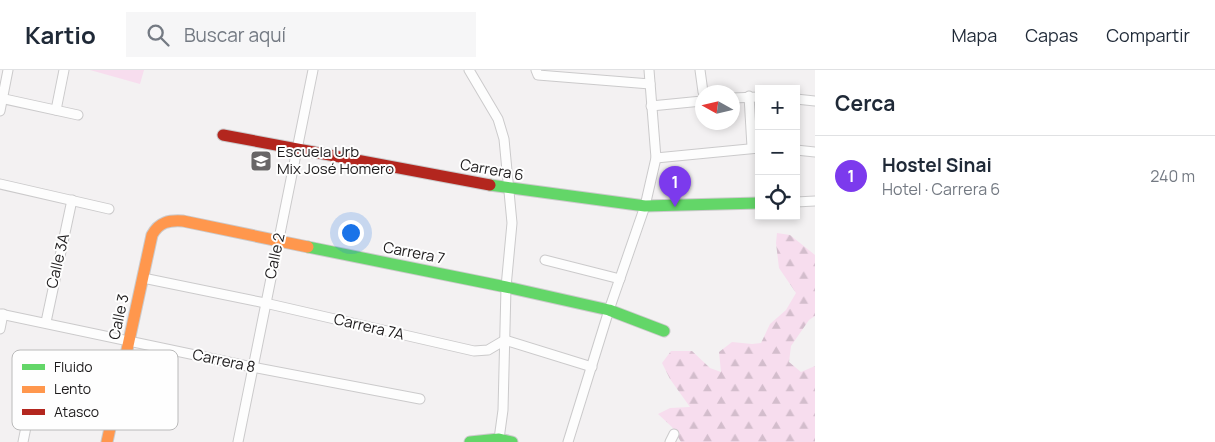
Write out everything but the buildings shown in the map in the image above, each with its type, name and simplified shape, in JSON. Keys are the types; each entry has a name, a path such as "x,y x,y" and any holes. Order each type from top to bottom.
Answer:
{"street":[{"path":"0,111 8,70"},
{"path":"56,110 64,70"},
{"name":"Calle 2","path":"238,442 313,70"},
{"path":"470,70 498,118 504,140 512,223 506,287 504,410 500,439"},
{"path":"536,70 538,75 549,73 650,84"},
{"path":"568,442 609,310 645,206 656,158 649,70"},
{"path":"700,70 702,85"},
{"path":"656,158 755,148 749,96"},
{"path":"740,97 755,97"},
{"path":"1,99 78,115"},
{"path":"800,99 815,101"},
{"path":"651,106 695,102"},
{"name":"Carrera 6","path":"223,135 508,190 645,206 755,203"},
{"path":"800,150 815,152"},
{"path":"0,184 110,209"},
{"name":"Calle 3A","path":"46,322 72,200"},
{"path":"800,202 815,201"},
{"name":"Carrera 7","path":"183,221 609,310 664,331"},
{"name":"Calle 3","path":"128,350 152,235 156,227 162,222 183,221"},
{"path":"545,260 620,279"},
{"name":"Carrera 7A","path":"143,278 265,303 474,351 488,350 505,340"},
{"path":"0,330 2,314"},
{"name":"Carrera 8","path":"2,314 175,350"},
{"path":"505,340 592,367"},
{"name":"Carrera 8","path":"178,351 252,367 420,399"},
{"path":"470,442 500,439 512,442"}],"green space":[{"path":"90,70 144,70 140,84"},
{"path":"777,233 790,235 815,255 815,316 809,320 791,346 789,362 801,372 815,366 815,442 681,442 672,427 658,414 670,408 690,407 670,379 662,363 671,351 692,351 710,368 721,372 719,352 732,342 761,343 770,324 786,310 796,293 779,268 776,243"}],"traffic: fast":[{"path":"490,185 645,206 755,203"},
{"path":"308,247 609,310 664,331"},
{"path":"470,442 499,439 512,442"}],"traffic: slow":[{"path":"127,350 152,235 161,225 173,221 183,221 308,247"},
{"path":"107,442 110,430"}],"traffic: jam":[{"path":"223,135 490,185"}],"place":[{"name":"Escuela Urb Mix José Homero","path":"261,161"},
{"name":"Hostel Sinai","path":"675,207"}]}
